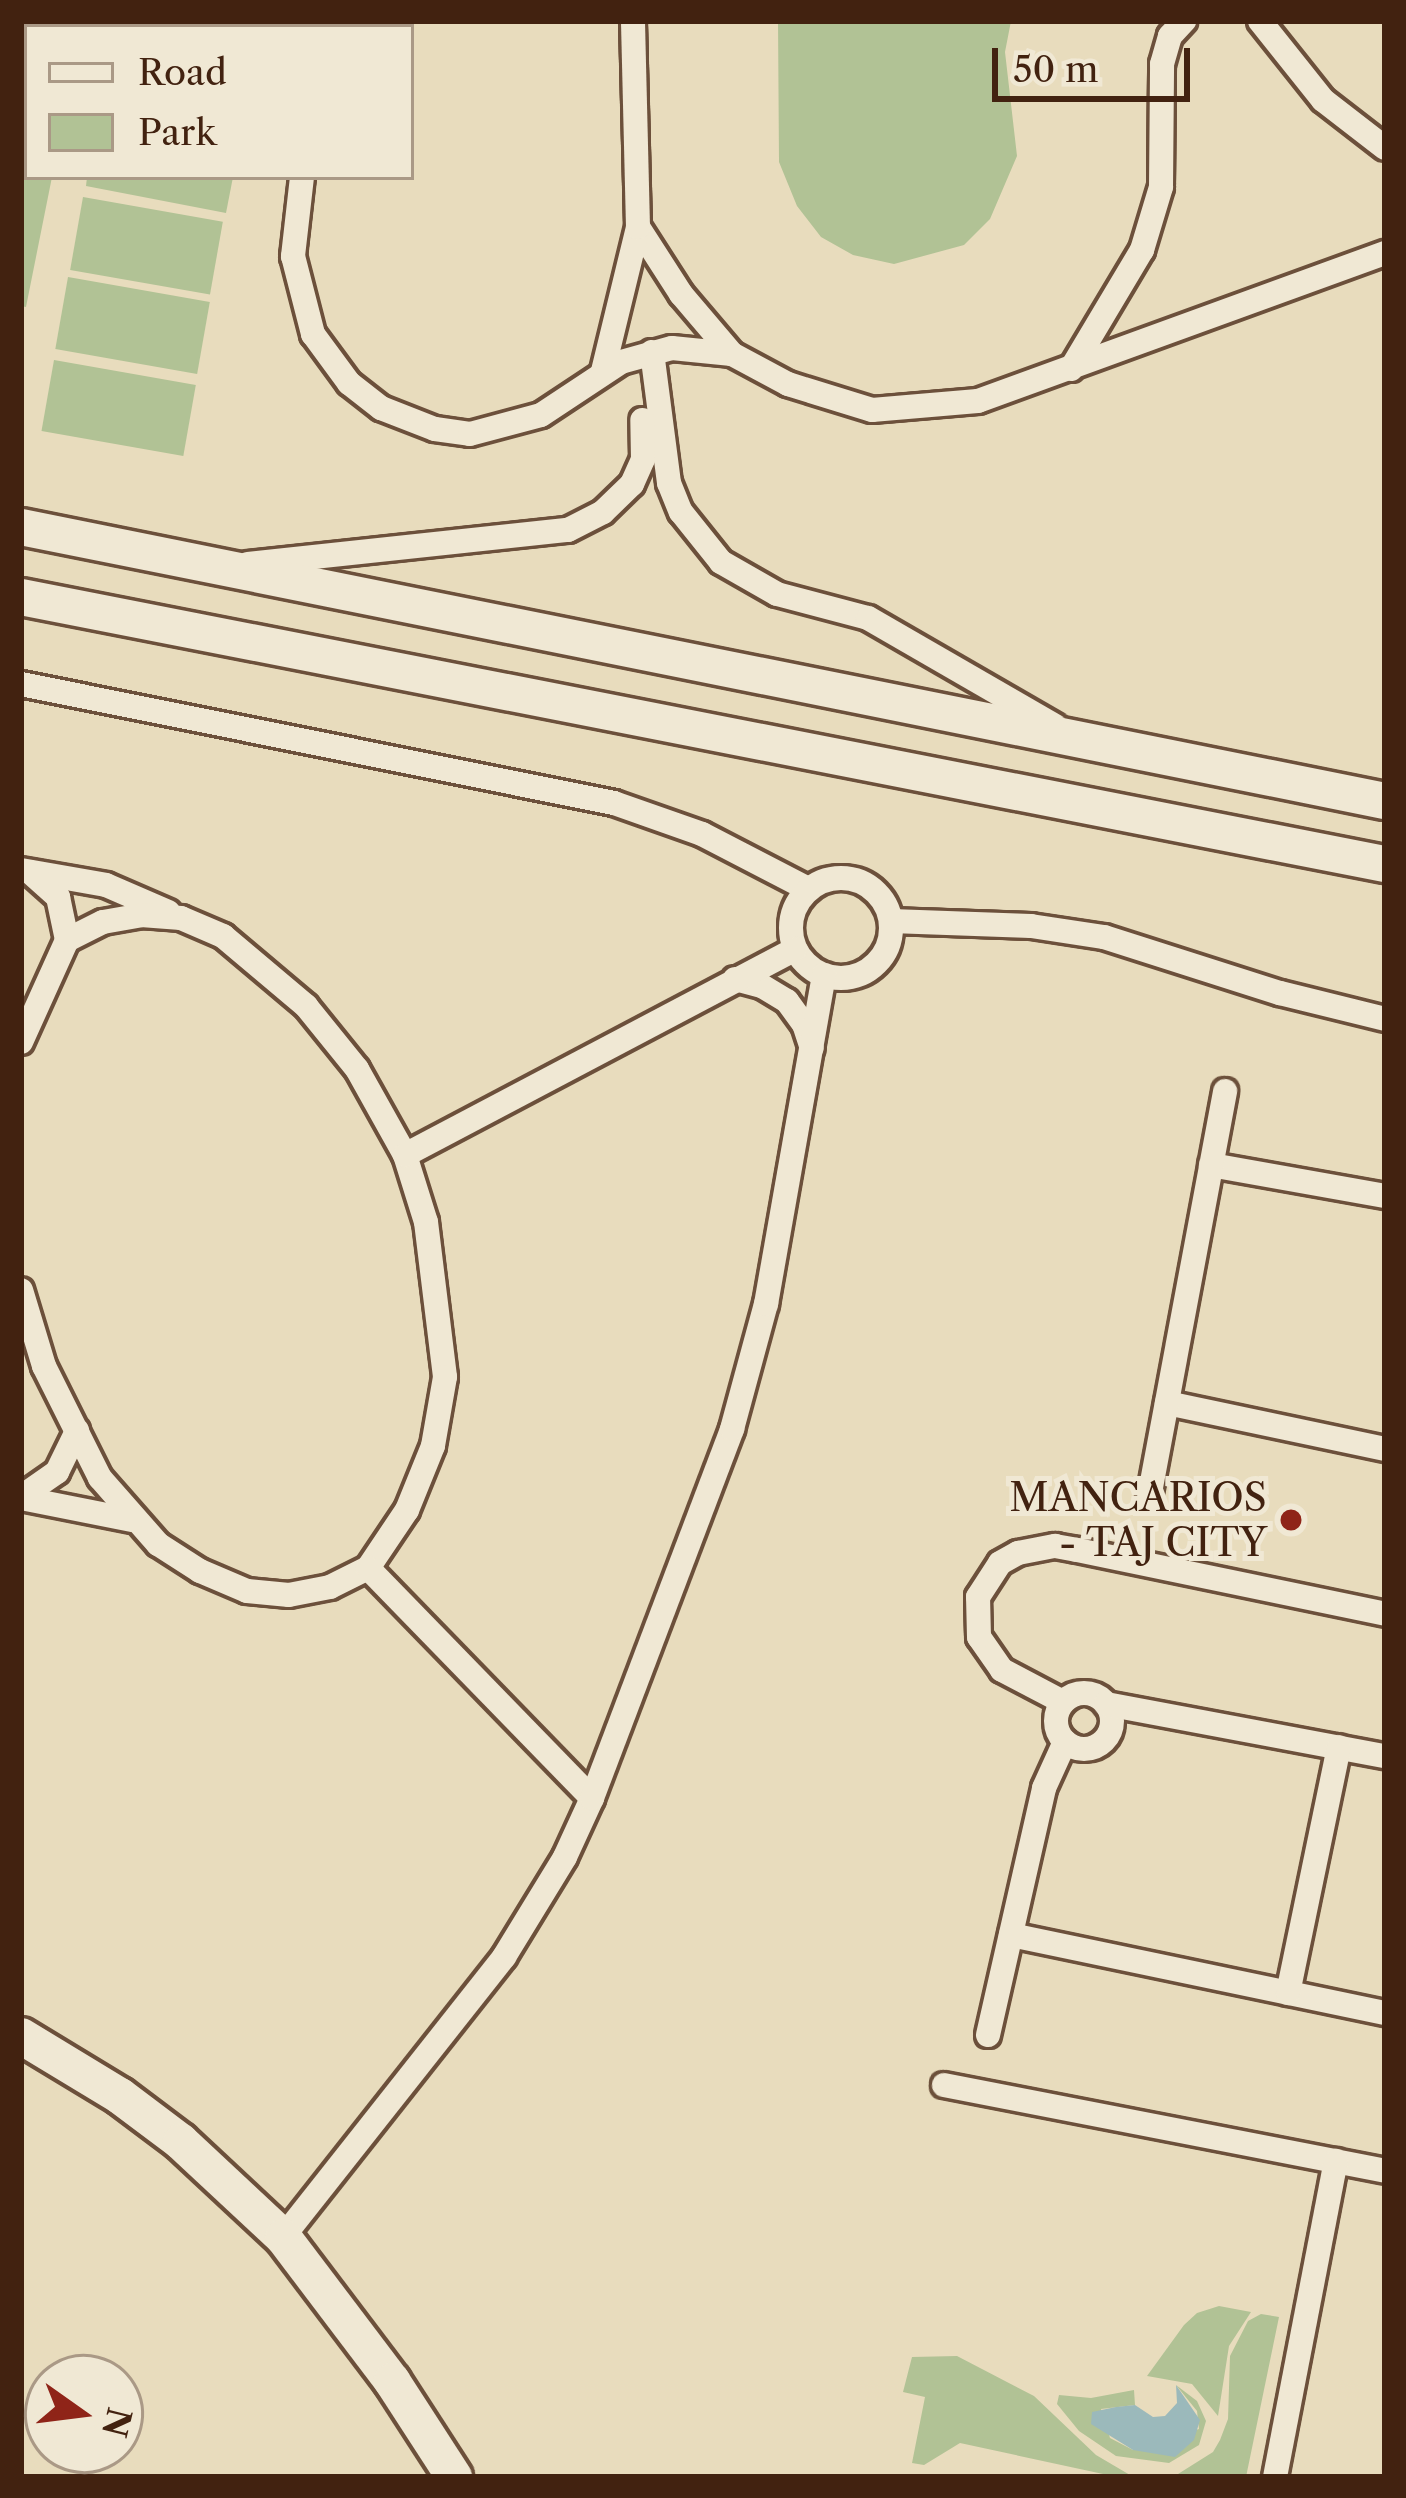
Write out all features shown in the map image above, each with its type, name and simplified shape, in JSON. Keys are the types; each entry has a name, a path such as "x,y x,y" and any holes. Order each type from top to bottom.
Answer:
{"main road":[{"path":"21,527 1385,801"},
{"path":"21,597 1385,864"},
{"path":"21,2036 166,2130 283,2236 392,2381 454,2477"}],"street":[{"path":"603,371 638,227 634,21"},
{"path":"1071,369 1142,250 1161,187 1162,64 1170,36 1184,21"},
{"path":"1260,21 1323,100 1385,148"},
{"path":"302,180 293,256 303,308 325,353 349,383 381,408 435,429 470,434 541,415 603,371 644,354 692,348 732,354 803,390 872,410 977,401 1385,253"},
{"path":"638,227 681,294 732,354"},
{"path":"644,354 644,442 653,467 699,539 747,581 868,618 1078,739"},
{"path":"221,566 568,530 603,512 653,467"},
{"path":"21,684 614,803 702,835 808,889"},
{"path":"21,1290 44,1366 100,1478 131,1520 200,1571 247,1591 310,1591 368,1568 407,1510 434,1446 445,1377 426,1222 405,1156 357,1069 306,1006 223,936 106,885 25,870"},
{"path":"21,1042 67,940 58,898 25,870"},
{"path":"848,878 868,885 884,901 891,921 889,941 864,972 824,975 795,949 790,927 795,906 808,889 827,879 848,878"},
{"path":"67,940 103,922 141,915 181,918"},
{"path":"891,921 1031,926 1104,937 1385,1019"},
{"path":"405,1156 795,949"},
{"path":"283,2236 504,1957 555,1875 592,1798 732,1429 766,1304 824,975"},
{"path":"735,979 763,986 787,1001 804,1024 814,1052"},
{"path":"1149,1498 1225,1091"},
{"path":"1211,1165 1385,1196"},
{"path":"1167,1403 1385,1449"},
{"path":"21,1497 57,1472 77,1431"},
{"path":"21,1497 131,1520"},
{"path":"1385,1614 1055,1546 1018,1553 1000,1564 978,1597 979,1637 1002,1670 1063,1702 1085,1693 1106,1704 1385,1756"},
{"path":"368,1568 592,1798"},
{"path":"1063,1702 1056,1726 1064,1742 1079,1749 1103,1742 1111,1728 1106,1704"},
{"path":"988,2036 1044,1788 1064,1742"},
{"path":"1288,1993 1339,1747"},
{"path":"1011,1935 1385,2013"},
{"path":"944,2085 1385,2171"},
{"path":"1275,2477 1336,2161"}],"green space":[{"path":"778,21 1011,21 1005,52 1017,156 990,219 964,245 894,264 853,255 821,237 797,206 779,162"},
{"path":"21,152 24,180 51,180 26,307 21,306"},
{"path":"87,180 232,180 226,213 86,186"},
{"path":"83,197 223,222 210,295 70,270"},
{"path":"68,277 210,302 197,374 55,349"},
{"path":"54,360 196,385 183,456 41,431"},
{"path":"1219,2306 1251,2312 1229,2346 1218,2416 1192,2384 1147,2376 1184,2325 1197,2313"},
{"path":"1261,2314 1279,2317 1246,2477 1117,2477 960,2443 924,2465 912,2463 925,2397 903,2392 912,2357 957,2356 1034,2396 1096,2455 1130,2475 1178,2474 1213,2452 1220,2440 1228,2419 1230,2356 1248,2321"},
{"path":"1176,2385 1197,2401 1206,2421 1199,2445 1169,2463 1116,2456 1079,2431 1057,2404 1059,2395 1091,2398 1134,2390 1135,2405 1101,2409 1110,2438 1133,2450 1199,2429 1197,2411"}],"water":[{"path":"1176,2385 1200,2420 1194,2440 1175,2457 1133,2450 1091,2424 1092,2412 1116,2407 1135,2405 1153,2417 1165,2416 1177,2403"}],"place":[{"name":"MANCARIOS - TAJ CITY","path":"1291,1520"}]}
